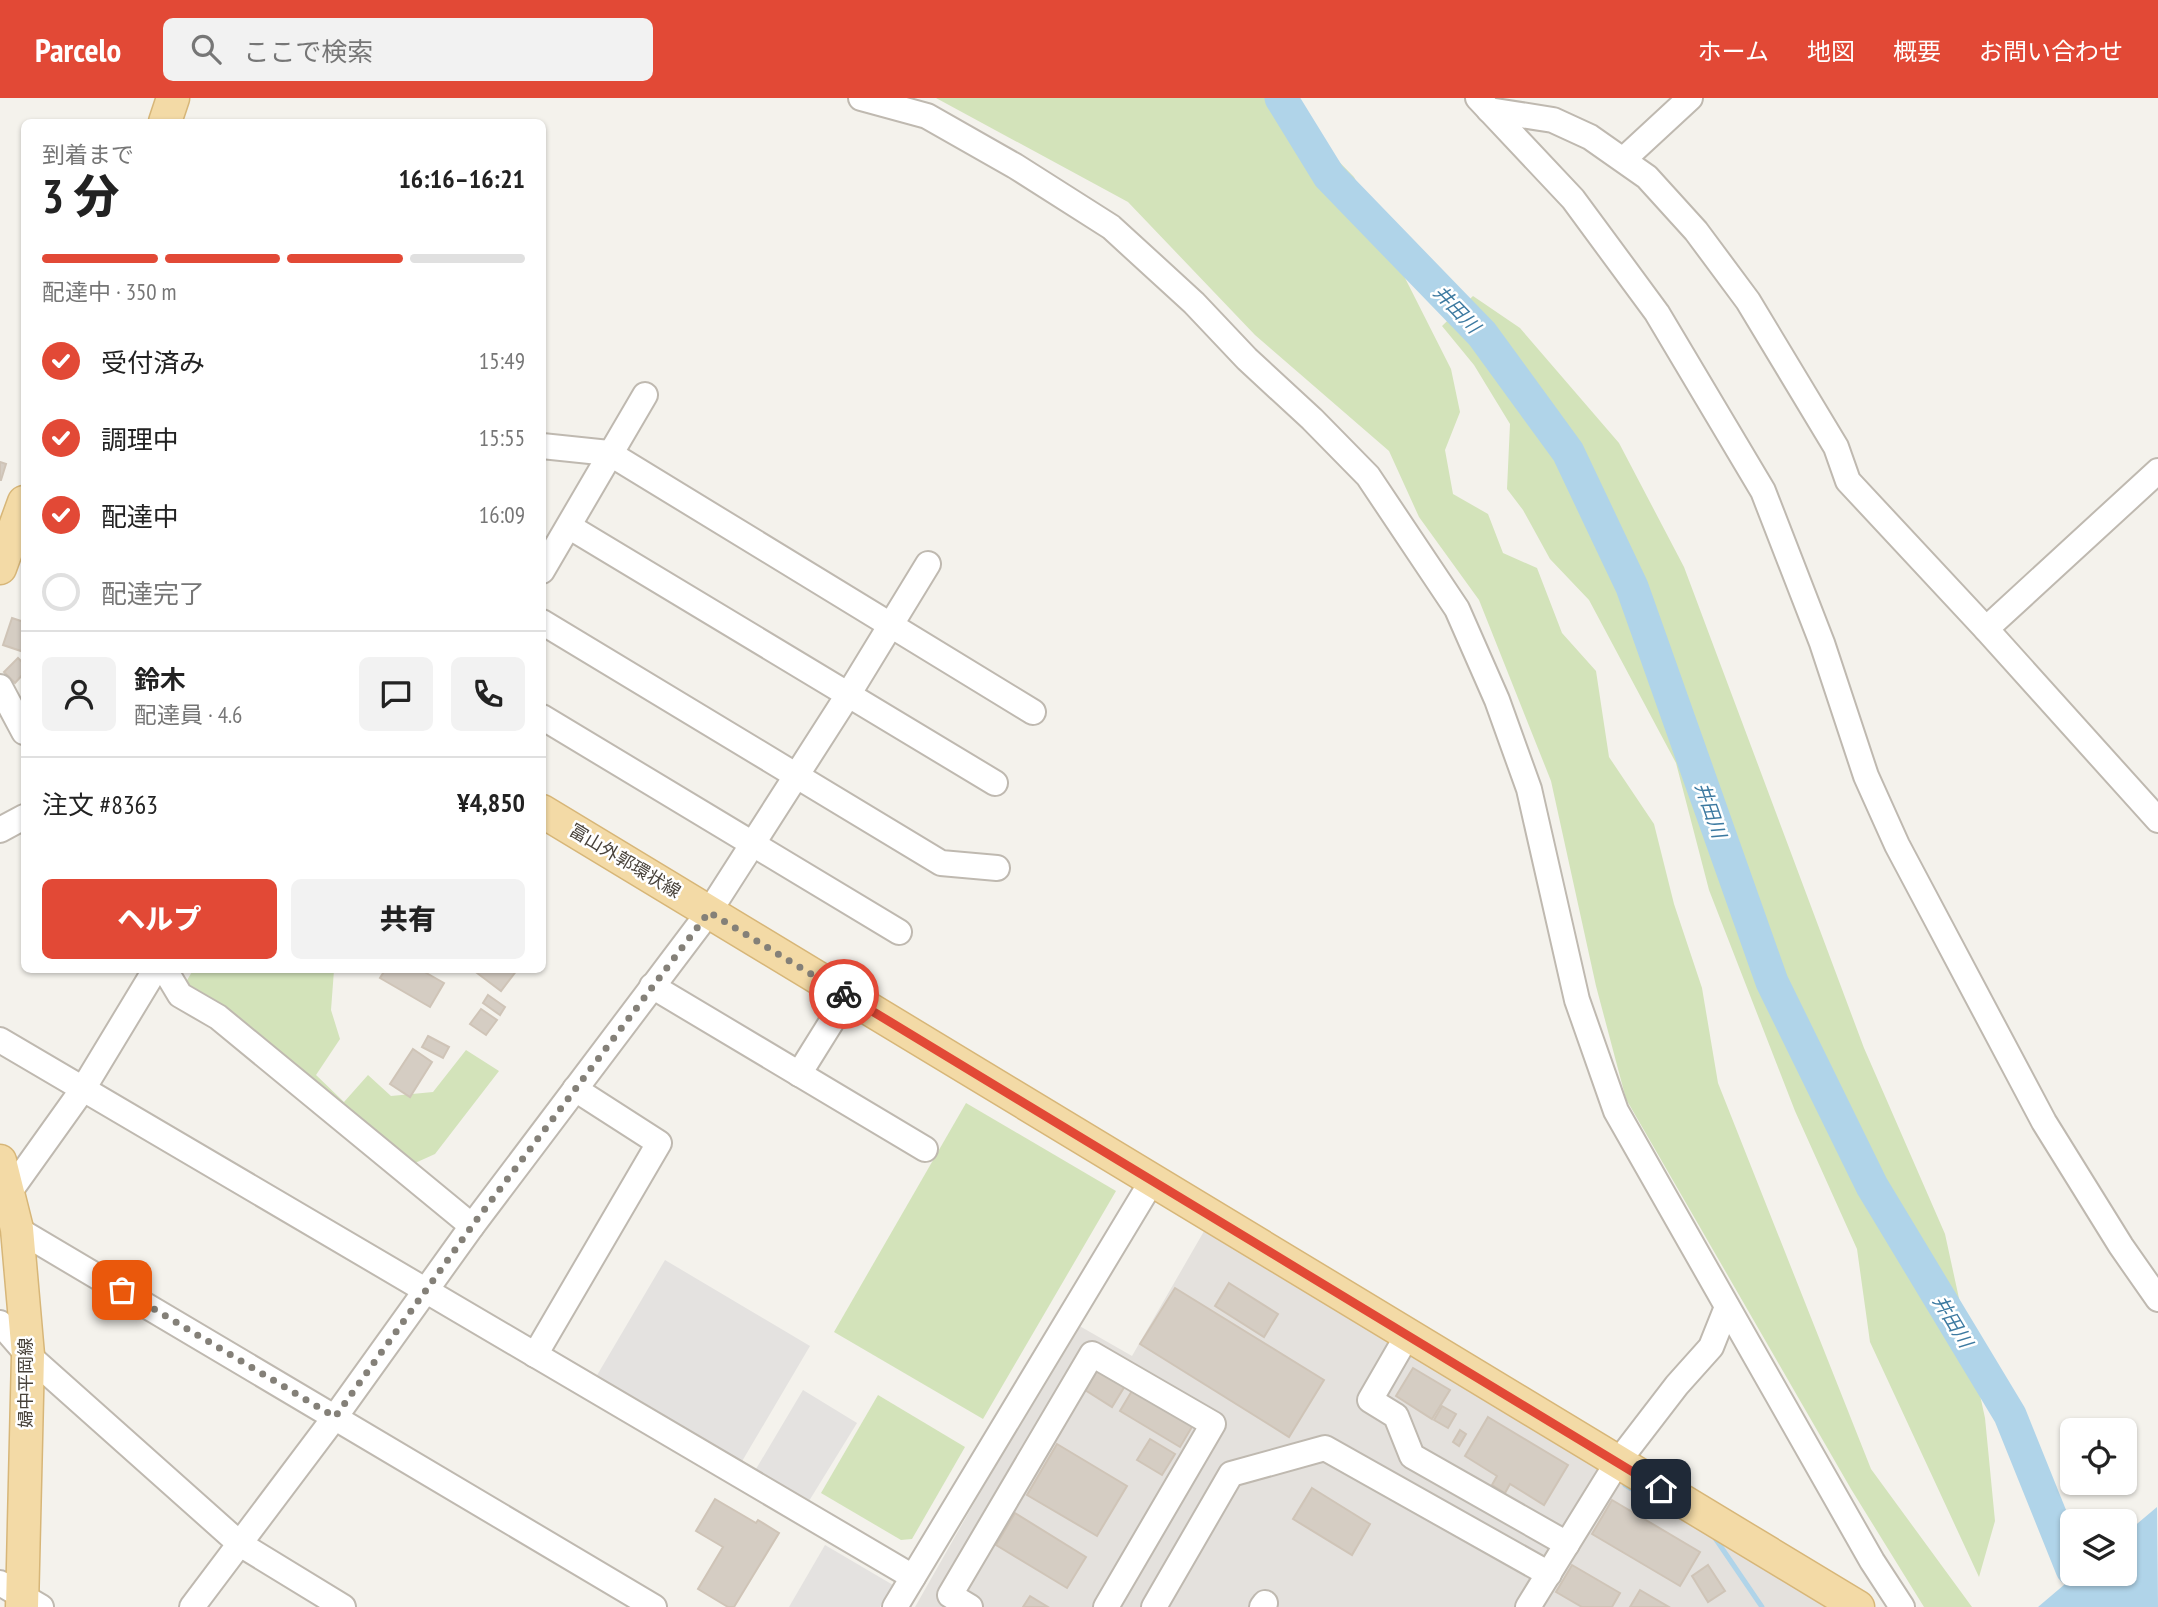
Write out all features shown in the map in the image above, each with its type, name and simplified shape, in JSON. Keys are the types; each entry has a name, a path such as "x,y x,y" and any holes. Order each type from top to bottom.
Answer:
{"main road":[{"path":"166,119 173,98"},
{"path":"21,510 0,570 21,579"},
{"name":"富山外郭環状線","path":"546,813 1858,1607"},
{"name":"婦中平岡線","path":"0,1161 17,1229 28,1355 21,1598"}],"street":[{"path":"861,98 927,116 1015,166 1111,228 1194,303 1247,359 1368,476 1457,609 1492,688 1529,789 1577,1000 1616,1111 1872,1561 1902,1607"},
{"path":"1624,159 1690,98"},
{"path":"1484,104 1553,120 1590,136 1647,177 1696,231 1748,301 1836,447 1848,481 2158,820"},
{"path":"1484,104 1573,200 1657,313 1763,491 1822,643 1866,776 1897,845 2044,1122 2121,1246 2158,1299"},
{"path":"546,565 645,395"},
{"path":"546,446 610,453 1033,712"},
{"path":"1986,629 2158,471"},
{"path":"570,527 995,783"},
{"path":"192,1607 335,1417 472,1226 709,912 928,564"},
{"path":"546,624 941,863 997,868"},
{"path":"0,687 21,726"},
{"path":"546,719 899,932"},
{"path":"0,830 21,819"},
{"path":"8,1194 83,1088 153,973"},
{"path":"166,973 180,995 218,1017 472,1226"},
{"path":"652,986 925,1149"},
{"path":"799,1074 847,997"},
{"path":"0,1040 913,1577"},
{"path":"535,1355 659,1143 575,1089"},
{"path":"895,1607 1152,1181"},
{"path":"17,1229 654,1607"},
{"path":"1528,1607 1618,1463 1676,1385 1711,1348 1727,1307"},
{"path":"0,1323 28,1355 240,1544 343,1607"},
{"path":"1407,1336 1370,1400 1396,1416 1412,1457 1567,1544"},
{"path":"970,1607 950,1595 1092,1354 1213,1424 1106,1607"},
{"path":"1154,1607 1231,1474 1325,1448 1549,1574"},
{"path":"1134,1562 1168,1583"}],"shaded area":[{"path":"1207,1226 1829,1607 915,1607 1076,1324 1132,1356"},
{"path":"665,1260 810,1346 741,1463 596,1377"},
{"path":"803,1390 857,1423 809,1501 756,1469"},
{"path":"825,1545 893,1585 880,1607 789,1607"}],"green space":[{"path":"936,98 1277,98 1354,177 1451,369 1460,412 1445,450 1453,494 1488,514 1503,553 1537,568 1562,633 1596,671 1609,757 1654,824 1674,904 1702,988 1718,1083 1871,1469 1972,1607 1924,1607 1851,1489 1626,1099 1596,986 1551,781 1479,600 1419,517 1389,451 1255,335 1128,202"},
{"path":"1473,296 1520,328 1619,443 1684,567 1864,1048 1945,1234 1985,1418 1995,1521 1979,1577 1870,1342 1857,1249 1795,1111 1709,890 1676,763 1589,600 1550,559 1523,510 1507,489 1510,424 1474,365 1442,326"},
{"path":"191,973 334,973 331,1010 340,1039 316,1075 344,1102 368,1075 391,1096 433,1092 466,1050 499,1071 435,1154 404,1168 182,989"},
{"path":"966,1103 1116,1191 983,1419 834,1332"},
{"path":"878,1395 965,1447 912,1539 901,1540 821,1493"}],"water":[{"path":"2157,1507 2158,1607 2038,1607 2063,1586 2137,1586 2137,1524"}],"building":[{"path":"0,462 6,464 1,480 0,480"},
{"path":"12,618 21,621 21,651 3,645"},
{"path":"18,658 21,661 21,676 15,683 4,672"},
{"path":"383,973 426,973 444,983 430,1007 380,978"},
{"path":"477,973 515,973 501,991"},
{"path":"488,995 505,1007 500,1015 483,1003"},
{"path":"481,1009 497,1020 486,1035 470,1024"},
{"path":"428,1036 449,1047 443,1058 422,1047"},
{"path":"413,1049 432,1062 410,1097 390,1084"},
{"path":"1229,1283 1278,1314 1264,1337 1215,1306"},
{"path":"1175,1288 1324,1380 1289,1437 1140,1344"},
{"path":"1101,1364 1128,1381 1112,1407 1085,1390"},
{"path":"1413,1368 1450,1390 1432,1419 1396,1396"},
{"path":"1136,1384 1196,1420 1180,1447 1120,1411"},
{"path":"1442,1406 1456,1414 1448,1428 1434,1420"},
{"path":"1488,1417 1568,1465 1544,1505 1510,1484 1505,1493 1492,1485 1497,1476 1465,1456"},
{"path":"1460,1430 1466,1434 1459,1446 1453,1442"},
{"path":"1150,1439 1175,1454 1162,1475 1137,1460"},
{"path":"1057,1444 1127,1486 1097,1536 1027,1495"},
{"path":"1312,1488 1370,1524 1352,1555 1293,1519"},
{"path":"715,1499 779,1533 734,1607 728,1607 698,1589 723,1547 696,1531"},
{"path":"1612,1500 1700,1552 1680,1586 1592,1534"},
{"path":"1015,1513 1086,1557 1067,1588 996,1545"},
{"path":"1572,1565 1620,1593 1612,1607 1582,1607 1556,1592"},
{"path":"1708,1565 1725,1591 1708,1602 1692,1576"},
{"path":"1640,1590 1669,1607 1630,1607"},
{"path":"1030,1596 1048,1607 1023,1607"}],"waterway":[{"name":"井田川","path":"1281,98 1329,176 1482,334 1568,452 1632,587 1772,982 1872,1186 2010,1415 2060,1539"},
{"path":"1625,1485 1659,1505"},
{"path":"1715,1538 1762,1607"}],"way so far":[{"path":"122,1290 335,1417 472,1226 709,912 844,994"}],"route":[{"path":"844,994 1661,1489"}]}
